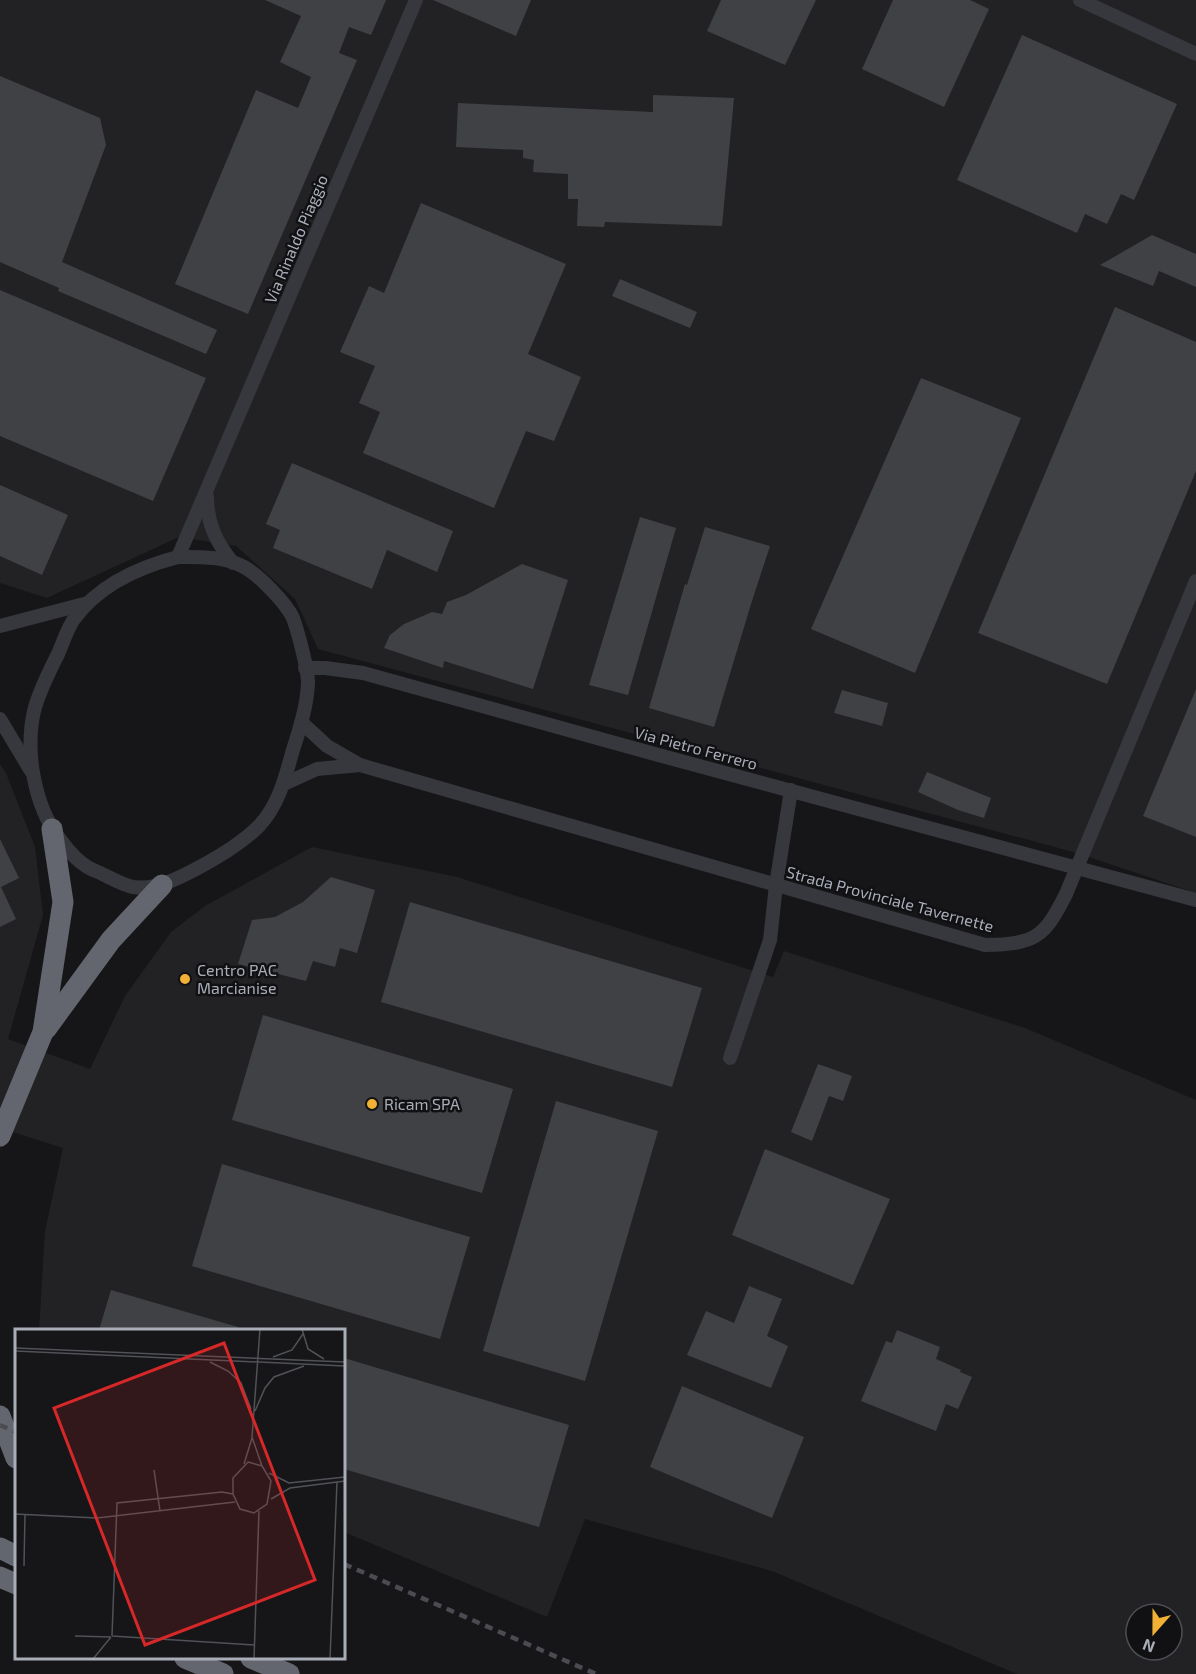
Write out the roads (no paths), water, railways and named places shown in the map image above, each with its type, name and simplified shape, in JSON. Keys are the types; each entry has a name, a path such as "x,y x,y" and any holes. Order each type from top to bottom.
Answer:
{"highway":[{"path":"44,1032 63,902 52,829"},
{"path":"0,1136 44,1032 111,940 162,885"},
{"path":"0,1416 15,1455"},
{"path":"0,1548 15,1556"},
{"path":"0,1577 15,1584"},
{"path":"187,1659 223,1674"},
{"path":"253,1659 289,1674"}],"street":[{"name":"Via Rinaldo Piaggio","path":"178,557 416,0"},
{"path":"1080,0 1196,54"},
{"name":"Via Rinaldo Piaggio","path":"207,491 207,511 212,532 221,549 234,564"},
{"path":"178,557 213,557 234,564 244,567 270,589 292,617 308,682 301,722 279,796 260,825 225,853 162,885 133,886 87,868 68,850 52,829 40,805 33,774 34,712 73,620 111,584 152,564 178,557"},
{"name":"Strada Provinciale Tavernette","path":"301,722 327,746 360,765 985,945 1007,945 1032,939 1052,922 1196,581"},
{"path":"0,626 90,602"},
{"name":"Via Pietro Ferrero","path":"305,668 363,672 1196,900"},
{"path":"0,719 33,774"},
{"name":"Strada Provinciale Tavernette","path":"284,784 317,769 360,765"},
{"path":"730,1058 770,940 791,790"}],"railway":[{"path":"0,1425 15,1432"},
{"path":"345,1564 596,1674"}],"place":[{"name":"Centro PAC Marcianise","path":"185,979"},
{"name":"Ricam SPA","path":"372,1104"}]}
